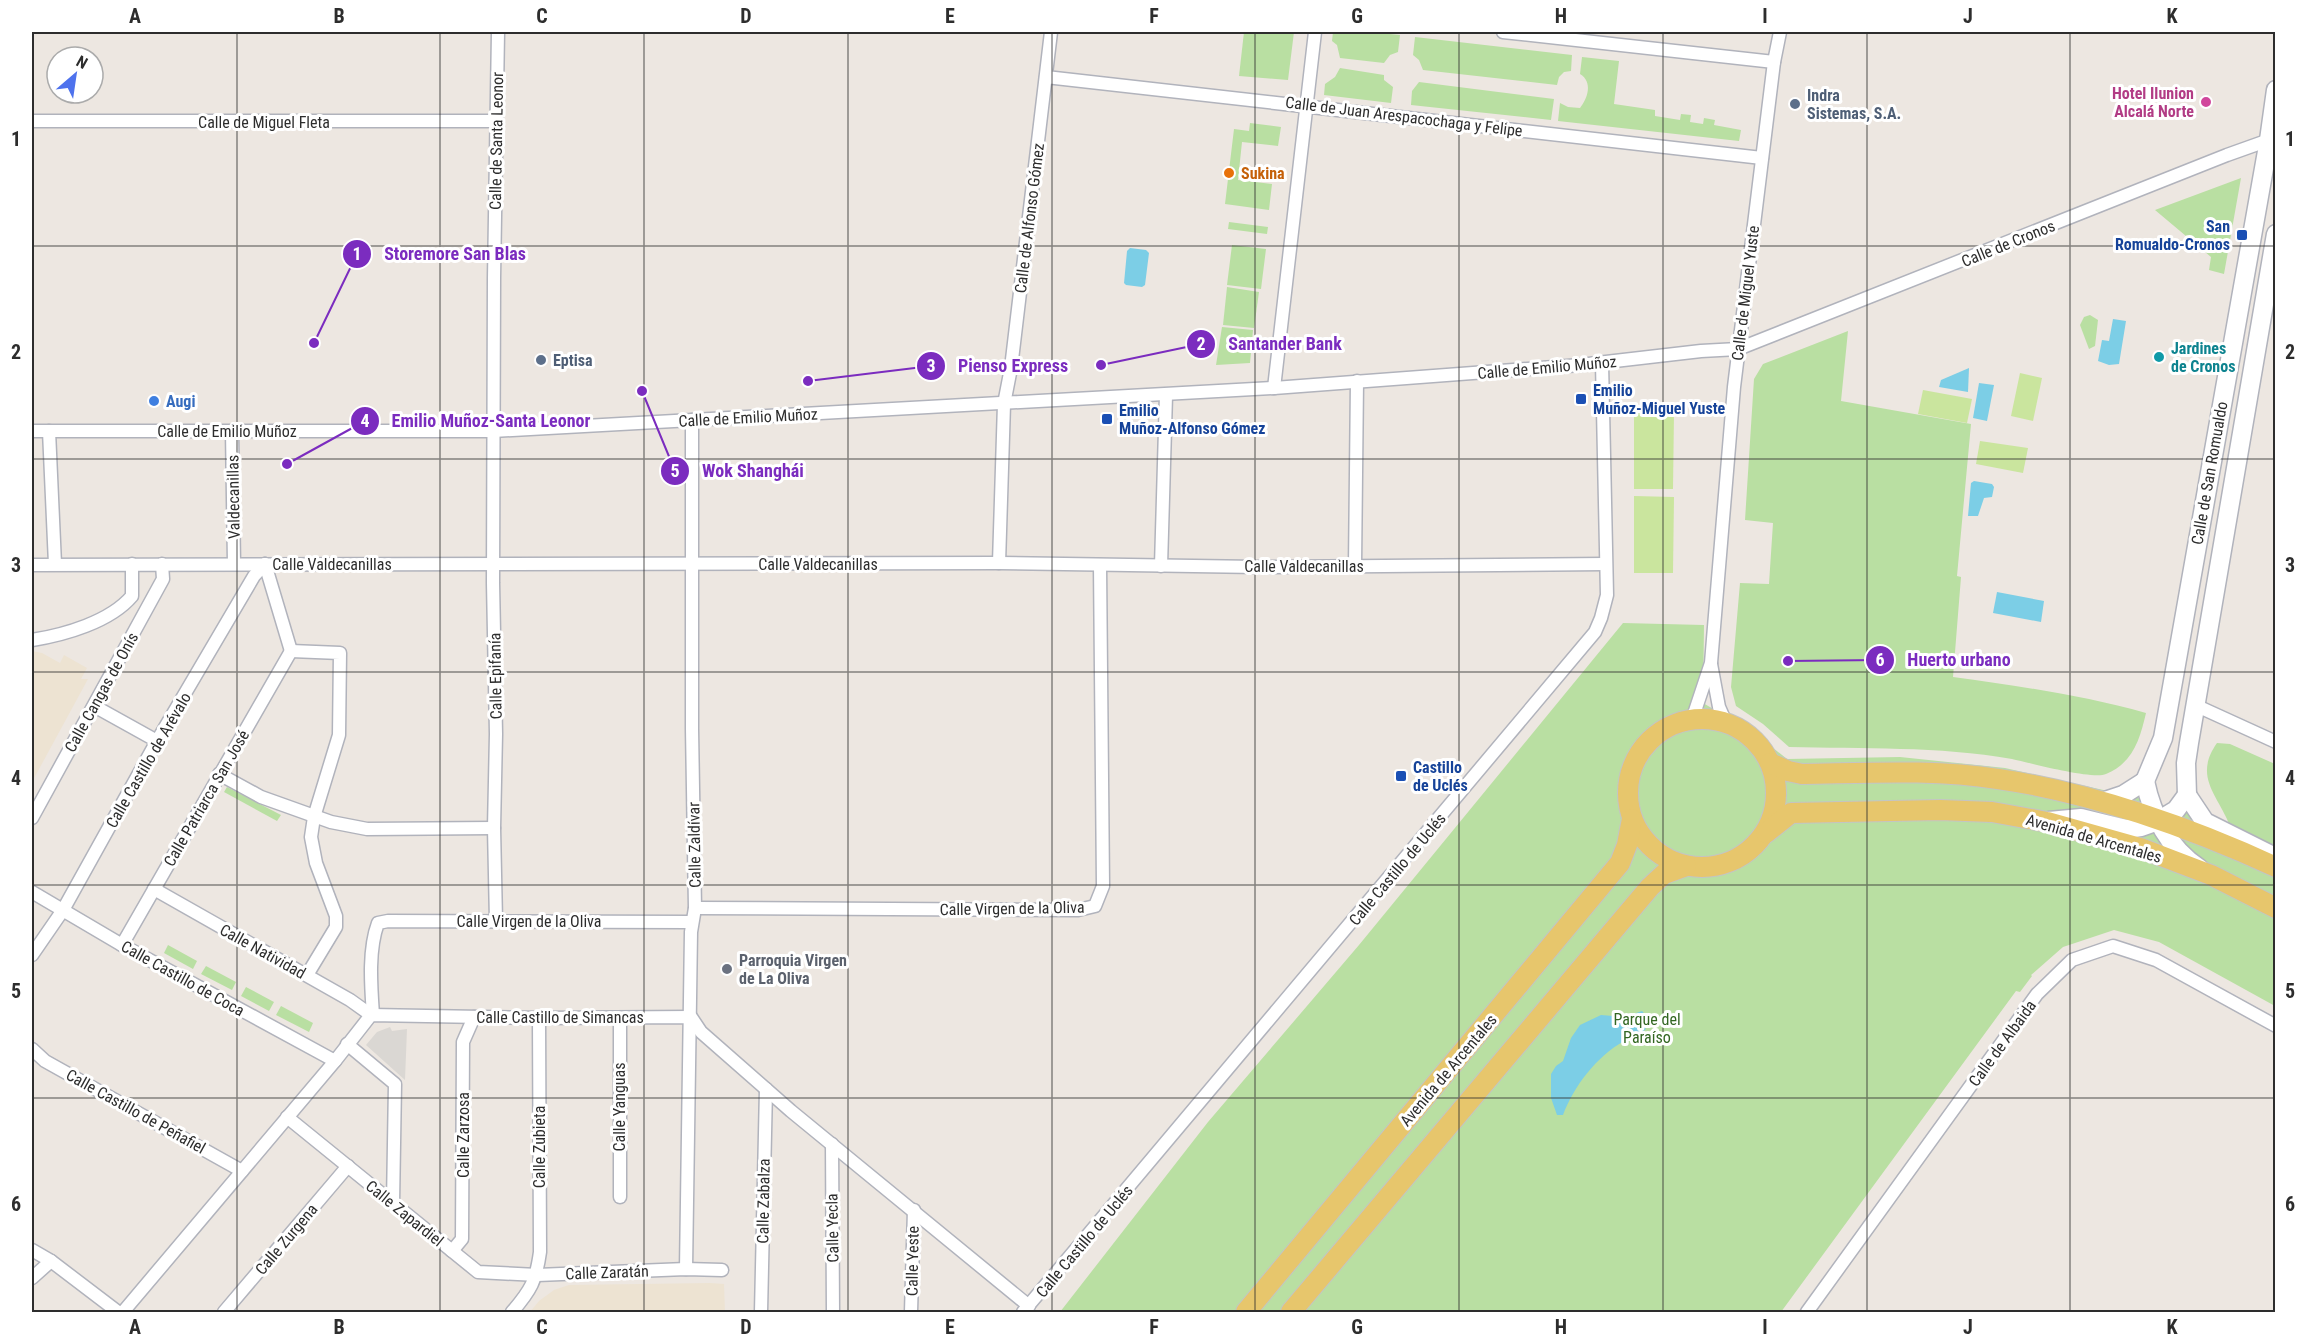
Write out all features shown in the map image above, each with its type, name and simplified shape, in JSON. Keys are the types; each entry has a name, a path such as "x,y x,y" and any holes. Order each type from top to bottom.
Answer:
{"main road":[{"name":"Calle de San Romualdo","path":"2145,781 2163,738 2273,140 2276,90"},
{"name":"Calle de San Romualdo","path":"2187,795 2186,763 2276,234"},
{"path":"1709,719 1726,723 1752,738 1770,763 1777,791 1772,819 1758,844 1744,855 1725,864 1704,868 1686,866 1669,860 1653,849 1641,836 1632,819 1628,803 1631,770 1638,755 1648,742 1661,731 1692,720 1709,719"},
{"name":"Avenida de Arcentales","path":"1770,763 1802,774 1888,771 1944,773 1998,778 2059,790 2102,802 2226,844 2276,867"},
{"path":"2102,802 2123,795 2145,781 2158,821 2174,846 2188,861 2211,875"},
{"path":"2047,822 2081,818 2126,829 2141,827 2158,821 2176,810 2187,795 2205,822 2276,857"},
{"name":"Avenida de Arcentales","path":"1766,832 1791,813 1940,810 1992,812 2047,822 2143,849 2211,875 2276,908"},
{"name":"Avenida de Arcentales","path":"1246,1312 1620,863 1628,845 1632,819"},
{"path":"1291,1312 1650,887 1664,874 1686,866"}],"street":[{"name":"Calle de Santa Leonor","path":"493,430 498,32"},
{"name":"Calle de Alfonso Gómez","path":"999,563 1004,404 1011,368 1050,32"},
{"path":"1274,388 1315,32"},
{"path":"1503,32 1774,62"},
{"name":"Calle de Miguel Yuste","path":"1692,720 1711,663 1738,349 1774,62 1780,32"},
{"name":"Calle de Juan Arespacochaga y Felipe","path":"1046,77 1762,158"},
{"name":"Calle de Miguel Fleta","path":"32,121 497,121"},
{"name":"Calle de Cronos","path":"1738,349 2227,155 2273,140"},
{"name":"Calle de Emilio Muñoz","path":"32,431 493,430 1274,388 1602,363 1738,349"},
{"name":"Calle Castillo de Uclés","path":"1026,1309 1595,632 1607,595 1602,363"},
{"path":"1355,566 1357,381"},
{"path":"1161,566 1166,395"},
{"name":"Calle Zaldívar","path":"686,1269 692,922 695,908 692,729 694,564 692,420"},
{"name":"Calle Epifanía","path":"493,430 496,921"},
{"path":"49,431 55,564"},
{"name":"Valdecanillas","path":"232,431 234,564"},
{"name":"Calle Valdecanillas","path":"32,565 999,563 1355,566 1605,564"},
{"path":"32,640 92,622 124,606 132,596 132,564"},
{"name":"Calle Cangas de Onís","path":"32,818 163,579 162,564"},
{"path":"265,564 291,651 340,653 339,735 314,817 311,837 316,863 336,916 336,927 307,975"},
{"name":"Calle Castillo de Arévalo","path":"32,955 63,910 157,741 254,576 265,564"},
{"name":"Calle Virgen de la Oliva","path":"695,908 1078,910 1095,906 1103,886 1100,565"},
{"name":"Calle Patriarca San José","path":"122,945 291,651"},
{"name":"Calle de Miguel Yuste","path":"1711,663 1719,707 1726,723"},
{"path":"94,706 157,741"},
{"path":"2197,706 2276,742"},
{"path":"219,774 261,797 314,817 367,829 494,828"},
{"name":"Calle Natividad","path":"154,889 307,975 372,1015"},
{"name":"Calle Castillo de Coca","path":"32,892 122,945 335,1061"},
{"name":"Calle Virgen de la Oliva","path":"372,1015 374,935 378,923 388,921 692,922"},
{"name":"Calle de Albaida","path":"1807,1312 2037,994 2072,960 2114,946 2156,960 2276,1026"},
{"path":"32,1250 51,1261 120,1312 242,1171 372,1015"},
{"name":"Calle Castillo de Simancas","path":"372,1015 539,1018 690,1017"},
{"name":"Calle Zarzosa","path":"452,1251 462,1239 463,1042 474,1017"},
{"path":"690,1017 701,1032 765,1089 914,1210 1026,1309"},
{"name":"Calle Zubieta","path":"537,1275 540,1252 539,1018"},
{"name":"Calle Yanguas","path":"620,1018 620,1197"},
{"path":"347,1044 395,1084 393,1203"},
{"name":"Calle Castillo de Peñafiel","path":"32,1049 45,1060 242,1171"},
{"name":"Calle Zabalza","path":"761,1312 765,1089"},
{"name":"Calle Zapardiel","path":"287,1117 478,1272 537,1275"},
{"name":"Calle Yecla","path":"832,1144 833,1312"},
{"name":"Calle Zurgena","path":"224,1312 348,1166"},
{"name":"Calle Yeste","path":"911,1312 914,1210"},
{"path":"32,1278 51,1261"},
{"name":"Calle Zaratán","path":"537,1275 686,1269 722,1270"},
{"path":"512,1312 527,1294 537,1275"}],"shaded area":[{"path":"32,651 42,653 60,663 64,655 87,668 81,679 88,679 32,782"},
{"path":"390,1027 392,1031 407,1029 405,1080 366,1045 377,1032"},
{"path":"724,1284 725,1312 530,1312 539,1301 554,1290 569,1285"}],"green space":[{"path":"1244,32 1294,32 1288,80 1239,76"},
{"path":"1333,32 1400,35 1398,52 1390,55 1384,63 1340,58 1337,45 1332,41"},
{"path":"1415,37 1572,55 1571,71 1564,72 1559,77 1557,85 1423,70 1419,60 1413,55"},
{"path":"1582,57 1619,61 1614,104 1655,110 1655,116 1680,120 1681,114 1691,115 1690,122 1703,124 1704,118 1715,120 1714,125 1741,130 1739,141 1558,121 1560,103 1568,107 1580,108 1587,95 1587,81 1580,74"},
{"path":"1340,68 1384,75 1384,80 1393,87 1391,103 1324,95 1325,84 1335,77"},
{"path":"1419,82 1554,99 1551,120 1411,105 1412,91"},
{"path":"1250,123 1281,127 1278,146 1242,142 1238,180 1272,184 1269,210 1225,204 1234,129 1249,131"},
{"path":"2241,178 2224,274 2209,270 2211,257 2155,210"},
{"path":"1229,222 1268,227 1267,234 1228,229"},
{"path":"1232,245 1266,249 1261,289 1227,285"},
{"path":"1227,287 1259,292 1254,328 1223,325"},
{"path":"2090,315 2098,320 2095,346 2089,349 2080,325 2084,317"},
{"path":"1222,327 1253,330 1250,363 1216,365"},
{"path":"1848,331 1841,401 1971,424 1957,576 1961,577 1953,677 2074,696 2146,713 2134,749 2129,757 2115,769 2106,774 2088,775 2012,759 1956,752 1789,747 1763,724 1736,706 1731,687 1740,583 1769,584 1773,523 1745,520 1754,379 1763,364"},
{"path":"2020,373 2042,378 2033,421 2011,416"},
{"path":"1923,390 1972,399 1967,423 1918,414"},
{"path":"1634,413 1674,413 1673,489 1634,489"},
{"path":"1980,441 2028,448 2023,473 1976,464"},
{"path":"1634,496 1674,497 1673,573 1634,573"},
{"name":"Parque del Paraíso","path":"1623,623 1704,625 1703,703 1753,732 1787,759 1900,757 2005,768 2139,798 2230,826 2207,776 2210,755 2217,743 2230,744 2275,764 2275,1006 2159,942 2114,930 2063,947 2031,975 2020,992 2016,991 1781,1312 1060,1312 1208,1122 1359,945"},
{"path":"227,787 281,815 277,821 224,792"},
{"path":"168,945 197,961 193,969 164,953"},
{"path":"206,966 236,982 232,990 201,974"},
{"path":"246,987 274,1002 269,1011 241,996"},
{"path":"281,1006 313,1023 309,1032 276,1015"}],"water":[{"path":"1130,248 1146,250 1149,253 1145,285 1142,287 1124,283 1127,251"},
{"path":"2113,319 2126,321 2119,364 2109,365 2098,361 2102,340 2109,341"},
{"path":"1969,368 1968,392 1939,387 1941,380"},
{"path":"1979,383 1994,385 1987,421 1973,418"},
{"path":"1974,481 1992,484 1994,487 1992,497 1984,498 1978,516 1968,516 1971,483"},
{"path":"1997,592 2044,601 2041,622 1993,613"},
{"path":"1642,1011 1647,1020 1645,1030 1604,1055 1573,1093 1563,1115 1557,1115 1551,1098 1551,1074 1563,1061 1571,1038 1580,1025 1601,1015 1625,1017"}],"place":[{"name":"Hotel Ilunion Alcalá Norte","path":"2206,102"},
{"name":"Indra Sistemas, S.A.","path":"1795,104"},
{"name":"Sukina","path":"1229,173"},
{"name":"San Romualdo-Cronos","path":"2242,235"},
{"name":"Storemore San Blas","path":"314,343"},
{"name":"Jardines de Cronos","path":"2159,357"},
{"name":"Eptisa","path":"541,360"},
{"name":"Santander Bank","path":"1101,365"},
{"name":"Pienso Express","path":"808,381"},
{"name":"Wok Shanghái","path":"642,391"},
{"name":"Emilio Muñoz-Miguel Yuste","path":"1581,399"},
{"name":"Augi","path":"154,401"},
{"name":"Emilio Muñoz-Alfonso Gómez","path":"1107,419"},
{"name":"Emilio Muñoz-Santa Leonor","path":"287,464"},
{"name":"Huerto urbano","path":"1788,661"},
{"name":"Castillo de Uclés","path":"1401,776"},
{"name":"Parroquia Virgen de La Oliva","path":"727,969"}]}
